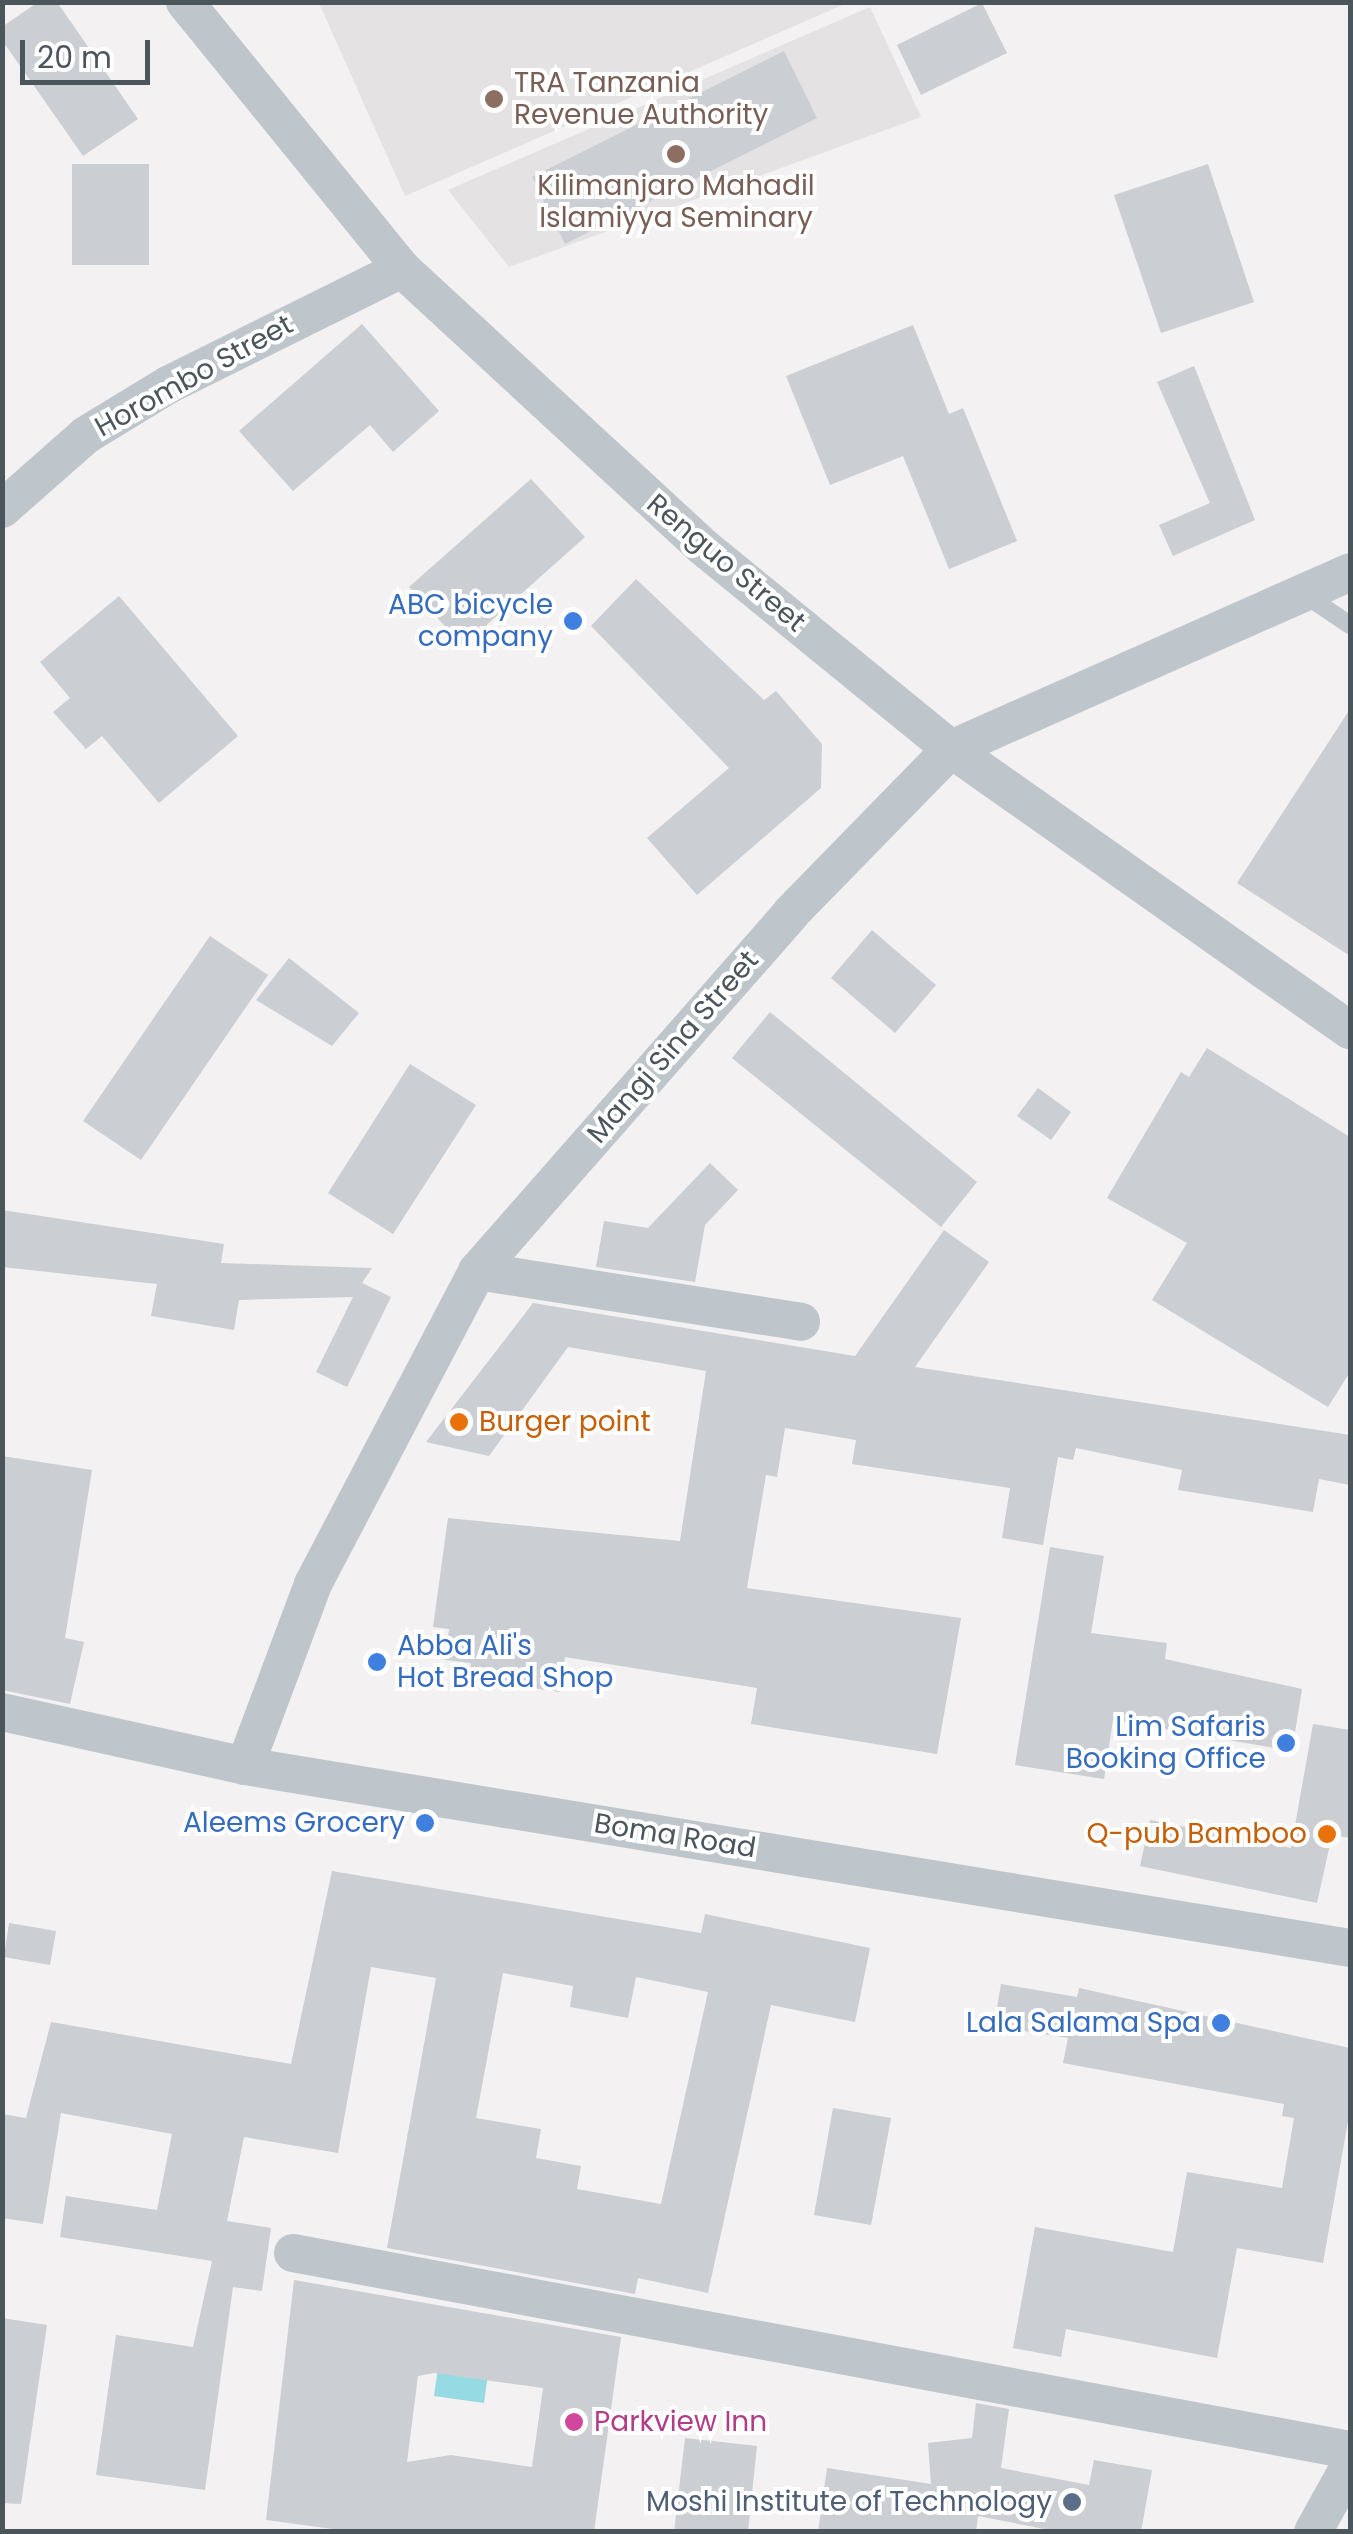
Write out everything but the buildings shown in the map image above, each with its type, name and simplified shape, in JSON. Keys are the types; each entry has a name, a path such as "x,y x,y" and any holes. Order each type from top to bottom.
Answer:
{"street":[{"name":"Renguo Street","path":"185,2 402,270 702,546 951,749 1350,1030"},
{"name":"Horombo Street","path":"2,509 86,435 168,385 402,270"},
{"name":"Mangi Sina Street","path":"246,1766 313,1584 477,1271 792,914 951,749 1350,572"},
{"path":"477,1271 801,1322"},
{"name":"Boma Road","path":"2,1712 246,1766 1350,1948"},
{"path":"293,2253 1350,2450"},
{"path":"1313,2532 1350,2466"}],"lane":[{"path":"1300,592 1350,626"}],"shaded area":[{"name":"TRA Tanzania Revenue Authority","path":"319,3 847,3 405,196"},
{"name":"Kilimanjaro Mahadil Islamiyya Seminary","path":"870,7 921,117 509,267 448,190"}],"water":[{"path":"445,2318 495,2324 484,2403 434,2396"}],"place":[{"name":"TRA Tanzania Revenue Authority","path":"494,99"},
{"name":"Kilimanjaro Mahadil Islamiyya Seminary","path":"676,154"},
{"name":"ABC bicycle company","path":"573,621"},
{"name":"Burger point","path":"459,1422"},
{"name":"Abba Ali's Hot Bread Shop","path":"377,1662"},
{"name":"Lim Safaris Booking Office","path":"1286,1743"},
{"name":"Aleems Grocery","path":"425,1823"},
{"name":"Q-pub Bamboo","path":"1327,1834"},
{"name":"Lala Salama Spa","path":"1221,2023"},
{"name":"Parkview Inn","path":"574,2422"},
{"name":"Moshi Institute of Technology","path":"1072,2502"}]}
